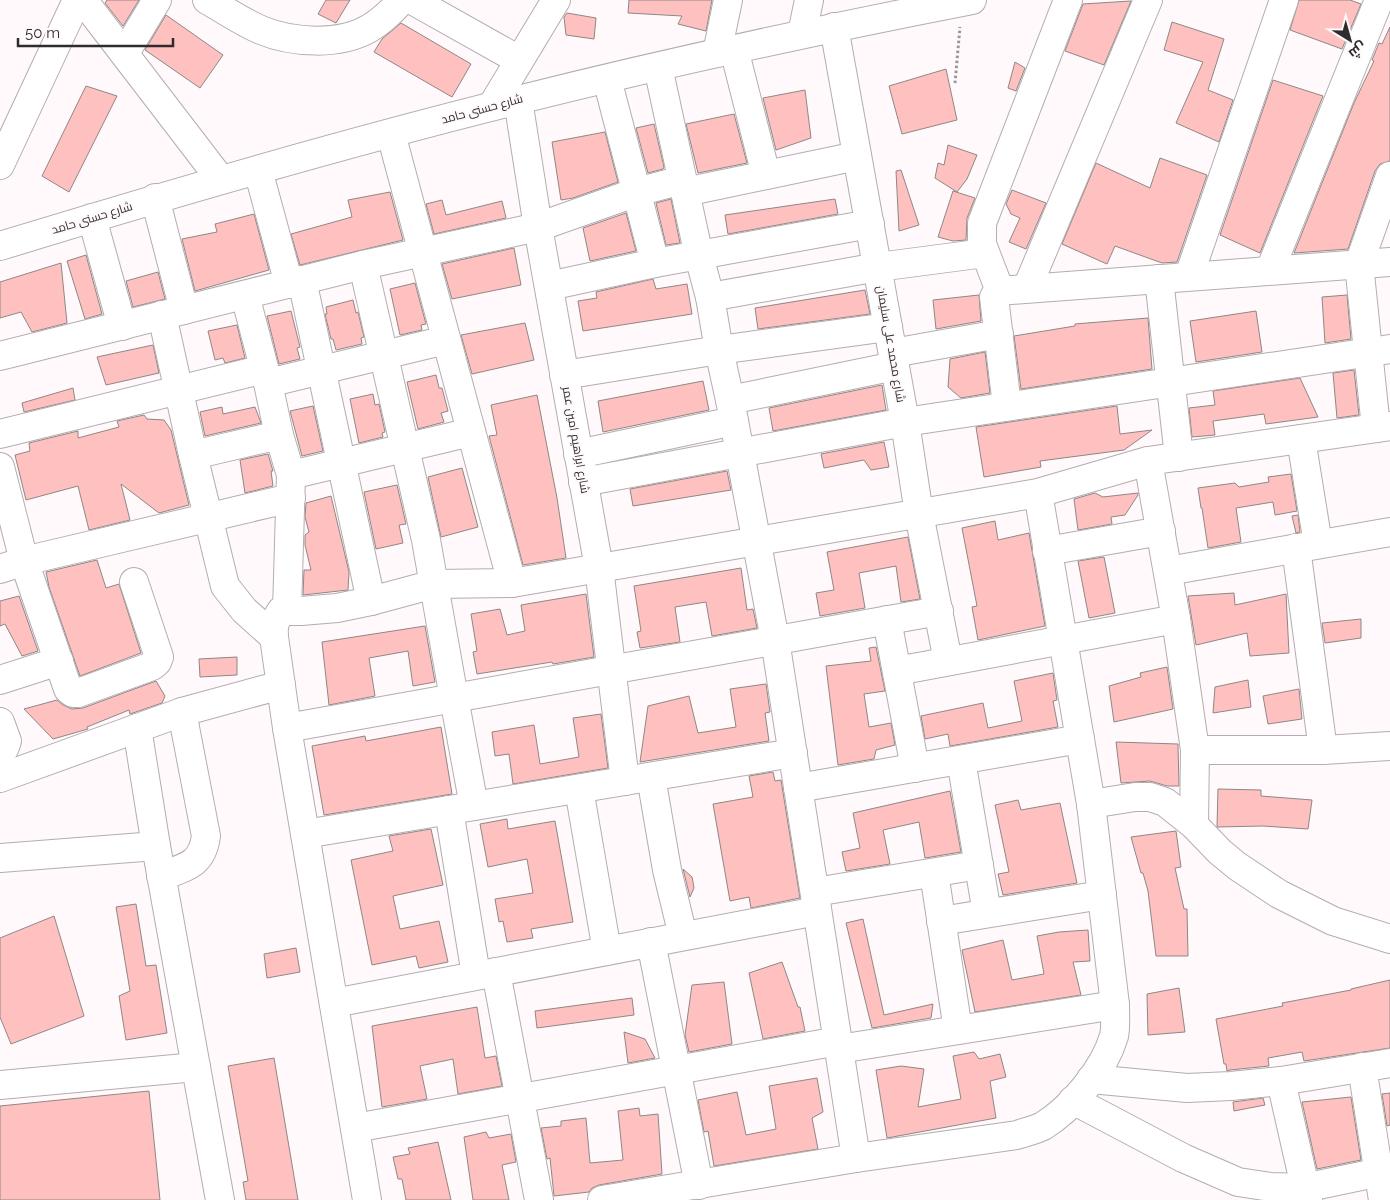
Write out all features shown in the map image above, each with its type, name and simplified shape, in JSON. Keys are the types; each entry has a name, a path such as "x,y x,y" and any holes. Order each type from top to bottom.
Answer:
{"street":[{"path":"1,159 78,0"},
{"path":"84,0 94,16 125,53 220,180"},
{"path":"125,53 157,0"},
{"path":"207,0 260,30 286,38 311,41 346,37 370,28 402,0"},
{"path":"412,0 519,60"},
{"path":"492,106 556,0"},
{"path":"728,0 726,51 766,175"},
{"path":"1000,291 985,253 981,236 982,223 1068,0"},
{"path":"1027,288 1148,0"},
{"path":"1189,276 1284,0"},
{"path":"1270,270 1379,0"},
{"path":"802,34 806,1"},
{"name":"شارع حسنى حامد","path":"0,246 155,198 492,106 802,34 967,1"},
{"name":"شارع محمد على سليمان","path":"834,27 905,422 919,514 948,662"},
{"path":"658,67 699,256 710,297 719,350 741,452 775,640 856,1158"},
{"path":"607,79 655,263"},
{"name":"شارع ابراهيم امين عمر","path":"518,100 538,227 599,568 610,670 638,779 667,870 683,936"},
{"path":"391,134 512,583"},
{"path":"0,356 362,265 538,227 637,192 766,175 857,156"},
{"path":"258,170 296,282 322,370 371,601"},
{"path":"367,1200 287,728 273,627 281,611 337,608 434,584 512,583 1038,493 1148,461 1383,427 1379,350 1359,264 1390,176"},
{"path":"155,198 173,313 179,390 225,586 244,610 274,637"},
{"path":"92,218 122,326"},
{"path":"549,286 655,263 870,224"},
{"path":"710,297 878,268 985,253"},
{"path":"1008,406 994,297 996,292 1027,288 1390,262"},
{"path":"362,265 426,540 454,698 462,808 486,974 520,1098 539,1200"},
{"path":"1159,279 1179,457"},
{"path":"245,295 291,486 287,611"},
{"path":"564,374 888,327"},
{"path":"578,454 732,411 894,360 998,334"},
{"path":"0,434 179,390 266,376 322,370 446,340"},
{"path":"583,482 905,422 1379,350"},
{"path":"12,565 208,518 291,486 342,463 471,432"},
{"path":"193,456 279,435"},
{"path":"1301,438 1307,546 1323,750"},
{"path":"1148,461 1176,619 1195,750 1194,825"},
{"path":"0,467 12,565 59,661 68,689 75,693 152,666 157,662 159,657 134,582"},
{"path":"602,1200 856,1158 1017,1135 1041,1127 1065,1109 1102,1063 1114,1035 1115,1005 1091,804 1038,493"},
{"path":"1047,551 1161,531"},
{"path":"1168,571 1390,532"},
{"path":"287,728 939,611"},
{"path":"897,671 1176,619"},
{"path":"887,620 916,768"},
{"path":"0,680 59,661"},
{"path":"0,778 182,712 281,685"},
{"path":"161,876 190,866 200,856 206,836 182,712"},
{"path":"0,722 7,741 4,749 0,751"},
{"path":"137,728 161,876 220,1200"},
{"path":"798,788 1080,739"},
{"path":"1195,750 1323,750 1390,746"},
{"path":"305,834 793,753"},
{"path":"960,760 987,913"},
{"path":"579,789 607,951"},
{"path":"1091,804 1135,797 1150,797 1165,802 1194,825 1220,852 1237,866 1279,894 1333,922 1390,939"},
{"path":"0,858 156,846"},
{"path":"334,1003 683,936 934,872 979,865"},
{"path":"934,872 958,1030"},
{"path":"941,921 1102,895"},
{"path":"651,942 699,1184"},
{"path":"355,1128 676,1070 839,1045 958,1030 1115,1005"},
{"path":"1091,1079 1187,1088 1231,1086 1390,1063"},
{"path":"0,1085 196,1067"},
{"path":"1362,1067 1384,1171 1384,1200"},
{"path":"1281,1080 1306,1194"},
{"path":"1073,1100 1183,1158 1267,1194 1306,1194 1384,1171"}],"path":[{"path":"955,84 967,1"}],"building":[{"path":"107,0 139,0 123,26 105,3"},
{"path":"326,0 350,0 336,23 318,14"},
{"path":"629,0 712,0 706,31 678,24 682,16 628,13"},
{"path":"1299,0 1350,0 1361,4 1342,49 1290,30"},
{"path":"1131,1 1104,65 1065,51 1083,4"},
{"path":"567,13 596,18 594,39 566,35 564,17"},
{"path":"166,15 223,55 200,88 145,50"},
{"path":"1172,22 1224,39 1208,90 1233,100 1219,142 1176,123 1203,62 1164,50"},
{"path":"401,23 471,64 452,97 374,52 382,39"},
{"path":"1390,27 1390,161 1380,164 1375,171 1348,249 1294,253 1354,103 1374,61 1372,60 1379,43 1382,44"},
{"path":"1015,62 1025,68 1016,91 1008,88"},
{"path":"946,69 957,120 902,134 889,86"},
{"path":"1273,80 1323,96 1260,253 1220,235"},
{"path":"86,86 117,96 69,192 42,176"},
{"path":"805,90 811,138 776,150 763,98"},
{"path":"734,114 747,163 698,173 686,124"},
{"path":"654,124 664,167 663,169 648,173 636,128"},
{"path":"605,132 618,182 573,198 561,200 552,142"},
{"path":"948,145 977,155 967,179 957,192 935,178 938,163 944,165"},
{"path":"1160,158 1207,175 1177,262 1162,263 1115,246 1107,264 1062,244 1096,163 1150,188"},
{"path":"901,170 919,225 899,231 896,171"},
{"path":"1012,190 1046,203 1026,249 1009,242 1020,218 1011,214 1006,204"},
{"path":"953,191 975,198 967,218 966,240 953,241 938,237"},
{"path":"390,192 403,240 300,265 291,234 352,217 348,200"},
{"path":"671,199 680,243 666,245 656,203"},
{"path":"835,199 838,214 728,234 725,215"},
{"path":"442,200 446,215 502,201 506,218 434,234 426,204"},
{"path":"626,213 636,251 590,261 583,228"},
{"path":"254,214 269,270 195,291 182,239 217,232 215,224"},
{"path":"514,248 521,285 452,299 442,264"},
{"path":"86,255 102,314 85,319 67,261"},
{"path":"61,263 67,323 32,332 21,312 0,318 0,282"},
{"path":"158,272 165,299 133,307 126,281"},
{"path":"653,279 656,289 687,284 692,314 583,331 578,301 597,298 596,292"},
{"path":"415,283 426,324 421,325 422,330 400,335 390,289"},
{"path":"865,290 870,314 758,329 755,308"},
{"path":"979,295 981,321 936,329 933,300"},
{"path":"1347,295 1351,339 1325,343 1322,297"},
{"path":"353,300 364,337 361,338 362,344 336,350 333,339 331,339 325,314 327,314 326,307"},
{"path":"291,311 300,347 297,348 300,359 279,364 267,316"},
{"path":"1256,311 1262,352 1196,362 1190,321"},
{"path":"1148,318 1152,369 1021,389 1014,336 1075,326 1075,324"},
{"path":"525,323 534,360 472,374 461,335"},
{"path":"237,325 245,358 225,363 223,358 215,360 208,331"},
{"path":"153,345 159,373 106,385 97,357"},
{"path":"985,352 990,393 961,398 948,387 950,359"},
{"path":"1354,370 1359,415 1337,418 1333,373"},
{"path":"436,375 439,388 442,388 448,411 441,413 444,422 418,429 407,382"},
{"path":"1300,378 1318,417 1266,424 1264,414 1213,421 1215,435 1192,437 1189,408 1215,405 1213,391"},
{"path":"703,381 709,410 603,432 598,401"},
{"path":"882,385 886,410 773,431 769,408"},
{"path":"73,388 75,400 24,412 22,403"},
{"path":"373,394 375,405 379,404 385,432 382,433 383,437 359,443 350,399"},
{"path":"537,395 557,498 566,558 523,565 489,436 497,435 491,405"},
{"path":"313,406 323,451 302,456 290,411"},
{"path":"1117,406 1120,434 1152,430 1124,450 1040,461 1041,467 984,477 976,427"},
{"path":"222,407 223,414 255,407 261,423 205,436 200,412"},
{"path":"144,415 147,419 164,420 171,430 189,505 159,513 121,484 130,520 89,530 78,486 26,500 15,455 30,451 29,443 78,431 78,438 119,427 117,421"},
{"path":"884,442 889,467 871,470 864,460 824,468 821,454"},
{"path":"268,454 273,471 271,471 273,486 245,493 240,460"},
{"path":"462,468 478,527 441,537 428,477"},
{"path":"727,471 731,490 633,506 630,489"},
{"path":"1291,474 1297,511 1275,515 1273,502 1236,508 1241,542 1208,548 1198,488 1235,483 1239,487 1269,482 1268,477"},
{"path":"397,485 406,524 399,525 403,543 376,549 364,492"},
{"path":"1095,493 1103,497 1138,493 1138,495 1125,515 1111,517 1112,524 1078,530 1074,499"},
{"path":"331,496 349,572 348,590 303,595 304,570 311,570 305,545 305,535 309,532 305,517 306,503"},
{"path":"1298,515 1300,532 1296,533 1292,516"},
{"path":"995,521 998,540 1029,533 1045,626 978,640 972,607 977,606 962,528"},
{"path":"908,537 920,599 901,602 896,566 859,573 865,608 820,616 816,593 834,590 827,552"},
{"path":"1104,557 1115,613 1089,618 1078,561"},
{"path":"97,560 106,588 119,584 141,653 80,676 49,587 46,572"},
{"path":"741,568 747,610 753,609 757,628 712,636 706,602 675,607 680,642 640,648 637,632 641,631 634,586"},
{"path":"1234,593 1235,605 1286,594 1289,653 1250,656 1247,633 1196,645 1188,596"},
{"path":"586,594 594,657 477,674 473,652 477,651 471,614 500,609 507,635 525,631 521,605"},
{"path":"19,596 38,651 22,656 5,624 0,626 0,601"},
{"path":"1361,619 1361,638 1325,643 1322,623"},
{"path":"425,626 435,682 413,686 408,651 369,658 375,696 329,705 322,642"},
{"path":"876,647 885,691 864,694 869,727 891,723 895,745 876,750 874,759 838,765 826,666 871,661 869,648"},
{"path":"237,657 237,675 200,677 199,659"},
{"path":"1167,667 1173,709 1114,722 1109,686 1141,677 1140,673"},
{"path":"1053,673 1057,700 1053,701 1058,727 950,746 948,734 925,739 921,716 983,703 988,728 1022,721 1014,681"},
{"path":"1248,680 1251,707 1213,713 1215,687"},
{"path":"156,681 165,696 162,703 130,714 129,710 87,727 88,729 53,739 24,709 57,700 72,709 83,708"},
{"path":"766,684 770,712 765,713 769,741 640,762 648,706 689,696 698,733 736,727 730,689"},
{"path":"1299,689 1302,719 1268,724 1263,696"},
{"path":"601,714 608,768 513,784 509,754 495,756 492,732 534,725 540,764 579,757 573,718"},
{"path":"441,727 452,794 324,815 312,746 365,736 366,741"},
{"path":"1116,742 1178,744 1179,786 1167,786 1150,781 1121,783"},
{"path":"773,772 775,781 781,780 800,898 751,908 749,897 730,901 713,804 753,797 749,776"},
{"path":"1218,789 1261,790 1261,796 1312,800 1308,829 1263,826 1217,827"},
{"path":"950,791 961,852 925,858 919,822 883,830 890,864 846,871 842,852 860,848 853,813"},
{"path":"1018,800 1021,810 1060,803 1077,883 1003,895 998,874 1009,872 995,805"},
{"path":"507,819 508,829 555,821 573,922 531,929 533,938 507,942 503,921 499,922 495,899 533,893 527,859 488,867 480,824"},
{"path":"431,829 443,885 393,896 400,929 439,921 448,962 419,968 416,956 372,965 351,860 393,851 389,836"},
{"path":"1176,831 1181,867 1175,868 1184,909 1187,909 1188,956 1156,956 1148,891 1131,837"},
{"path":"683,869 692,877 694,888 690,897"},
{"path":"136,904 146,966 156,965 167,1033 126,1040 119,996 130,991 116,907"},
{"path":"54,916 84,1016 11,1044 0,1017 0,938"},
{"path":"863,919 884,1015 933,1004 931,1018 872,1028 846,923"},
{"path":"1088,930 1090,961 1073,962 1081,995 975,1012 962,950 1003,940 1012,980 1044,974 1037,936"},
{"path":"296,948 300,972 267,978 264,954"},
{"path":"782,962 798,1007 800,1007 805,1031 763,1039 749,973"},
{"path":"1390,980 1390,1048 1304,1061 1302,1052 1268,1058 1269,1066 1227,1071 1216,1019 1283,1006 1282,1003 1351,990"},
{"path":"724,982 732,1044 689,1052 685,1035 692,985"},
{"path":"1179,988 1185,1032 1148,1035 1147,994"},
{"path":"632,998 634,1015 537,1028 535,1011"},
{"path":"477,1007 485,1058 496,1056 502,1086 458,1094 453,1059 420,1066 427,1099 382,1107 372,1026"},
{"path":"624,1032 645,1039 655,1058 628,1063"},
{"path":"974,1052 979,1059 1000,1054 1006,1077 990,1081 996,1118 887,1138 876,1070 901,1066 924,1069 918,1107 961,1099 953,1056"},
{"path":"274,1058 298,1200 246,1200 243,1182 248,1181 228,1066"},
{"path":"817,1078 823,1112 812,1118 818,1149 714,1166 708,1131 704,1132 698,1100 737,1092 746,1135 776,1129 769,1086"},
{"path":"149,1091 160,1200 0,1200 0,1106"},
{"path":"1390,1093 1390,1125 1387,1126 1382,1094"},
{"path":"1351,1097 1361,1160 1317,1169 1302,1102"},
{"path":"1263,1098 1265,1105 1234,1111 1233,1102"},
{"path":"639,1108 640,1116 658,1114 662,1174 599,1185 592,1188 589,1192 554,1196 550,1158 547,1159 541,1128 561,1126 561,1121 586,1118 590,1163 623,1160 618,1111"},
{"path":"486,1132 489,1138 511,1134 516,1162 502,1165 509,1200 473,1200 464,1137"},
{"path":"438,1142 451,1200 406,1200 402,1179 398,1179 393,1157 410,1154 408,1148"}]}
